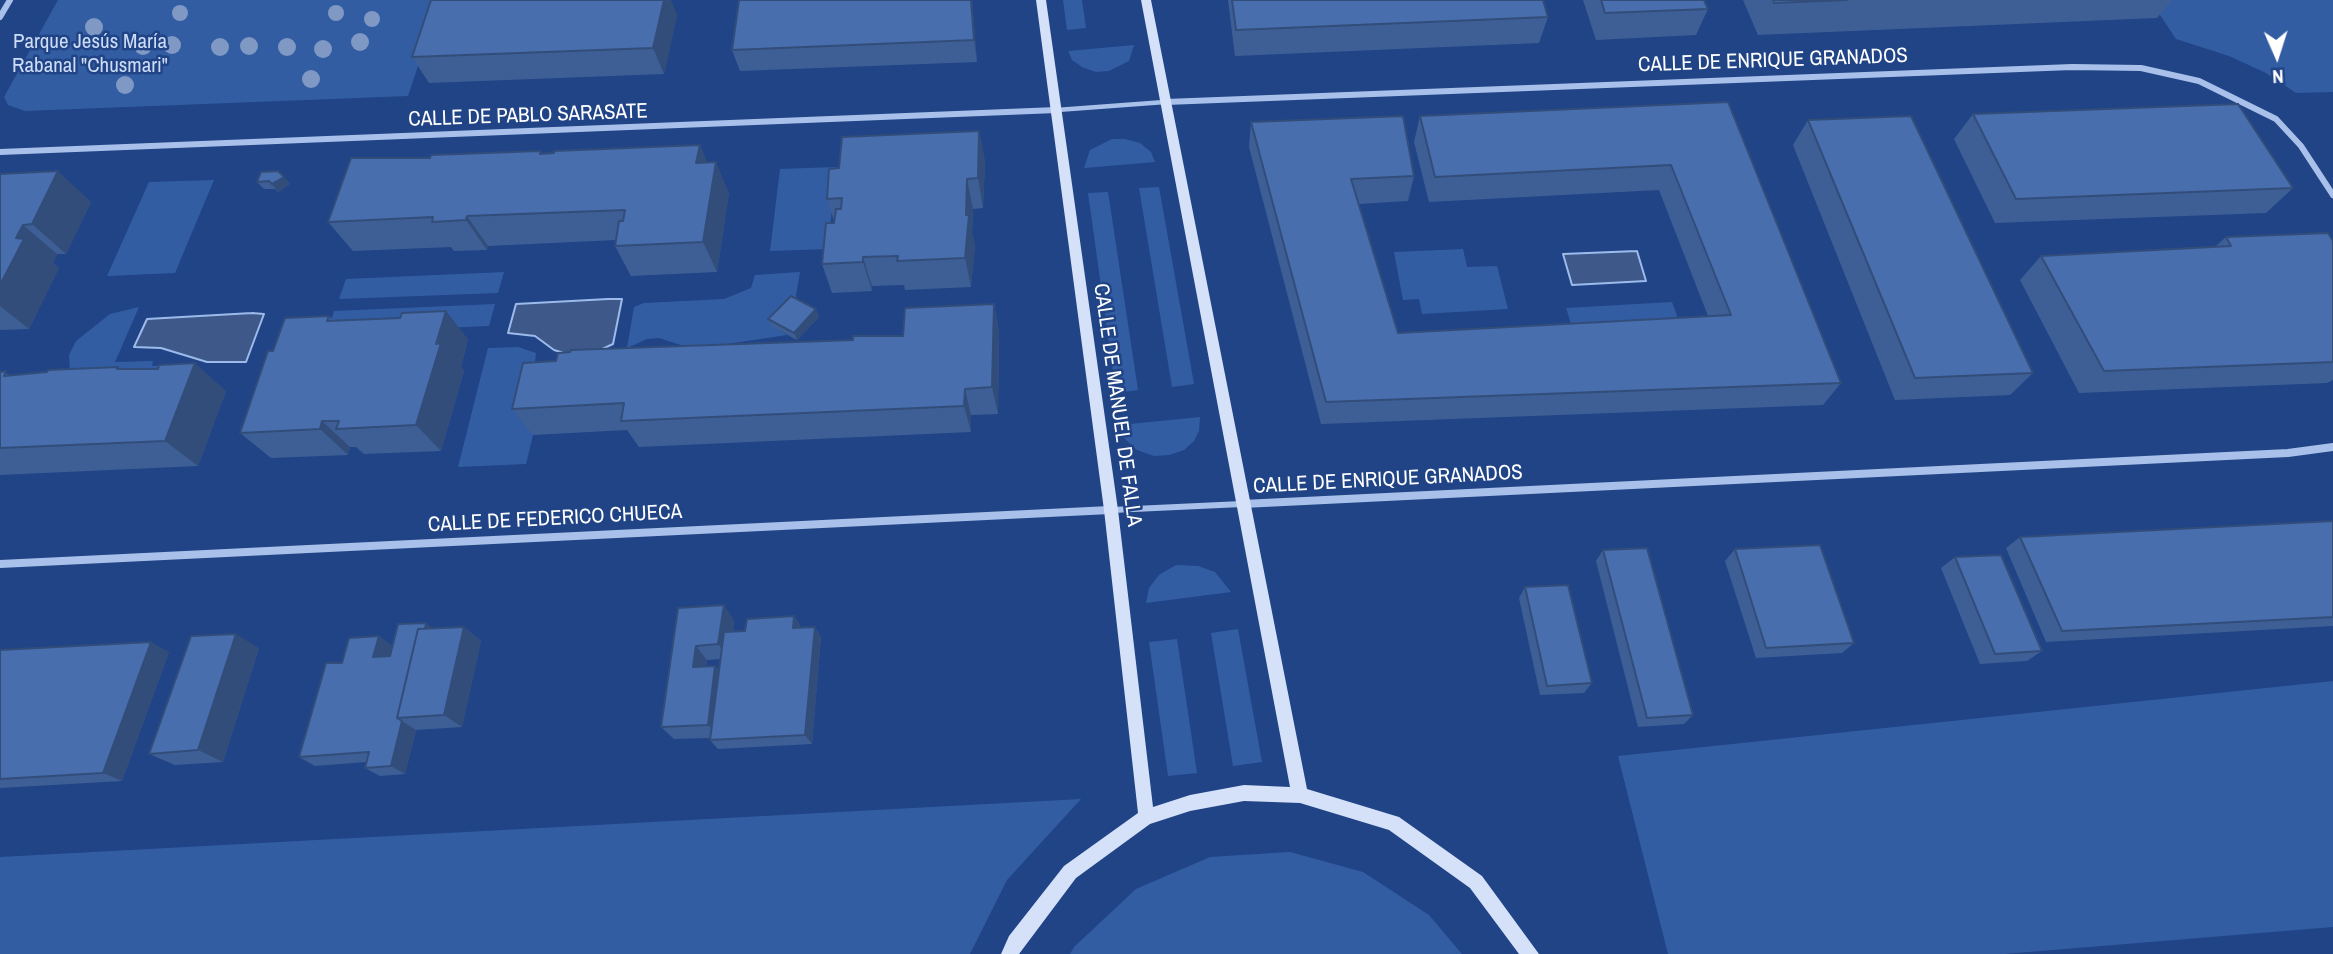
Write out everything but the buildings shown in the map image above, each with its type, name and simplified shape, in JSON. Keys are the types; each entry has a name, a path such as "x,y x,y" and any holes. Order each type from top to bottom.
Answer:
{"street":[{"path":"0,17 10,0"},
{"name":"CALLE DE MANUEL DE FALLA","path":"1041,0 1111,510 1146,817"},
{"path":"1146,0 1300,794"},
{"name":"CALLE DE ENRIQUE GRANADOS","path":"1166,102 2072,67 2141,68 2199,81 2276,119 2301,146 2333,195"},
{"name":"CALLE DE PABLO SARASATE","path":"0,152 1057,110"},
{"name":"CALLE DE ENRIQUE GRANADOS","path":"1242,504 2288,453 2333,447"},
{"name":"CALLE DE FEDERICO CHUECA","path":"0,564 1111,510"},
{"path":"1010,954 1015,942 1070,872 1146,817 1190,803 1244,793 1300,794 1392,823 1476,882 1530,954"}],"lane":[{"path":"1057,110 1166,102"},
{"path":"1111,510 1242,504"}],"green space":[{"name":"Parque Jesús María Rabanal \"Chusmari\"","path":"58,0 440,0 408,96 25,111 8,105 4,97"},
{"path":"1063,0 1082,0 1086,28 1067,30"},
{"path":"2150,0 2333,0 2333,92 2296,93 2266,73 2229,56 2176,39"},
{"path":"1134,45 1129,61 1109,71 1096,72 1082,67 1072,60 1068,51"},
{"path":"1112,139 1140,143 1151,152 1155,162 1084,168 1090,150"},
{"path":"836,167 828,249 770,251 780,169"},
{"path":"214,180 175,273 107,276 149,182"},
{"path":"1159,187 1194,384 1172,387 1139,188"},
{"path":"1108,192 1138,390 1116,393 1088,193"},
{"path":"1463,249 1467,267 1497,266 1508,309 1422,314 1419,299 1403,300 1394,252"},
{"path":"504,272 498,293 339,299 346,279"},
{"path":"800,272 796,295 798,305 772,326 787,335 693,349 659,338 647,339 627,348 634,307 644,303 724,299 751,288 755,275"},
{"path":"1672,302 1679,321 1572,327 1566,308"},
{"path":"495,304 489,326 327,333 334,311"},
{"path":"139,307 115,362 153,361 152,366 170,365 165,376 70,374 69,355 76,341 110,314"},
{"path":"518,347 536,353 535,362 607,361 544,390 526,464 458,467 488,348"},
{"path":"1200,417 1199,431 1194,441 1184,450 1169,455 1154,456 1137,450 1124,438 1120,425"},
{"path":"1176,565 1198,566 1215,572 1231,592 1146,603 1149,588 1159,575"},
{"path":"1238,629 1262,762 1233,766 1211,633"},
{"path":"1177,639 1197,773 1168,776 1149,642"},
{"path":"2333,681 2333,927 2004,954 1668,954 1618,756"},
{"path":"1081,799 1007,880 970,954 0,954 0,857"},
{"path":"1290,852 1363,872 1429,915 1462,954 1070,954 1074,947 1136,889 1210,857"}],"shaded area":[{"path":"1637,251 1646,281 1572,285 1563,254"},
{"path":"622,299 613,344 598,351 567,354 554,350 535,336 508,333 516,304"},
{"path":"264,314 246,362 207,362 161,348 134,347 147,319"}]}
